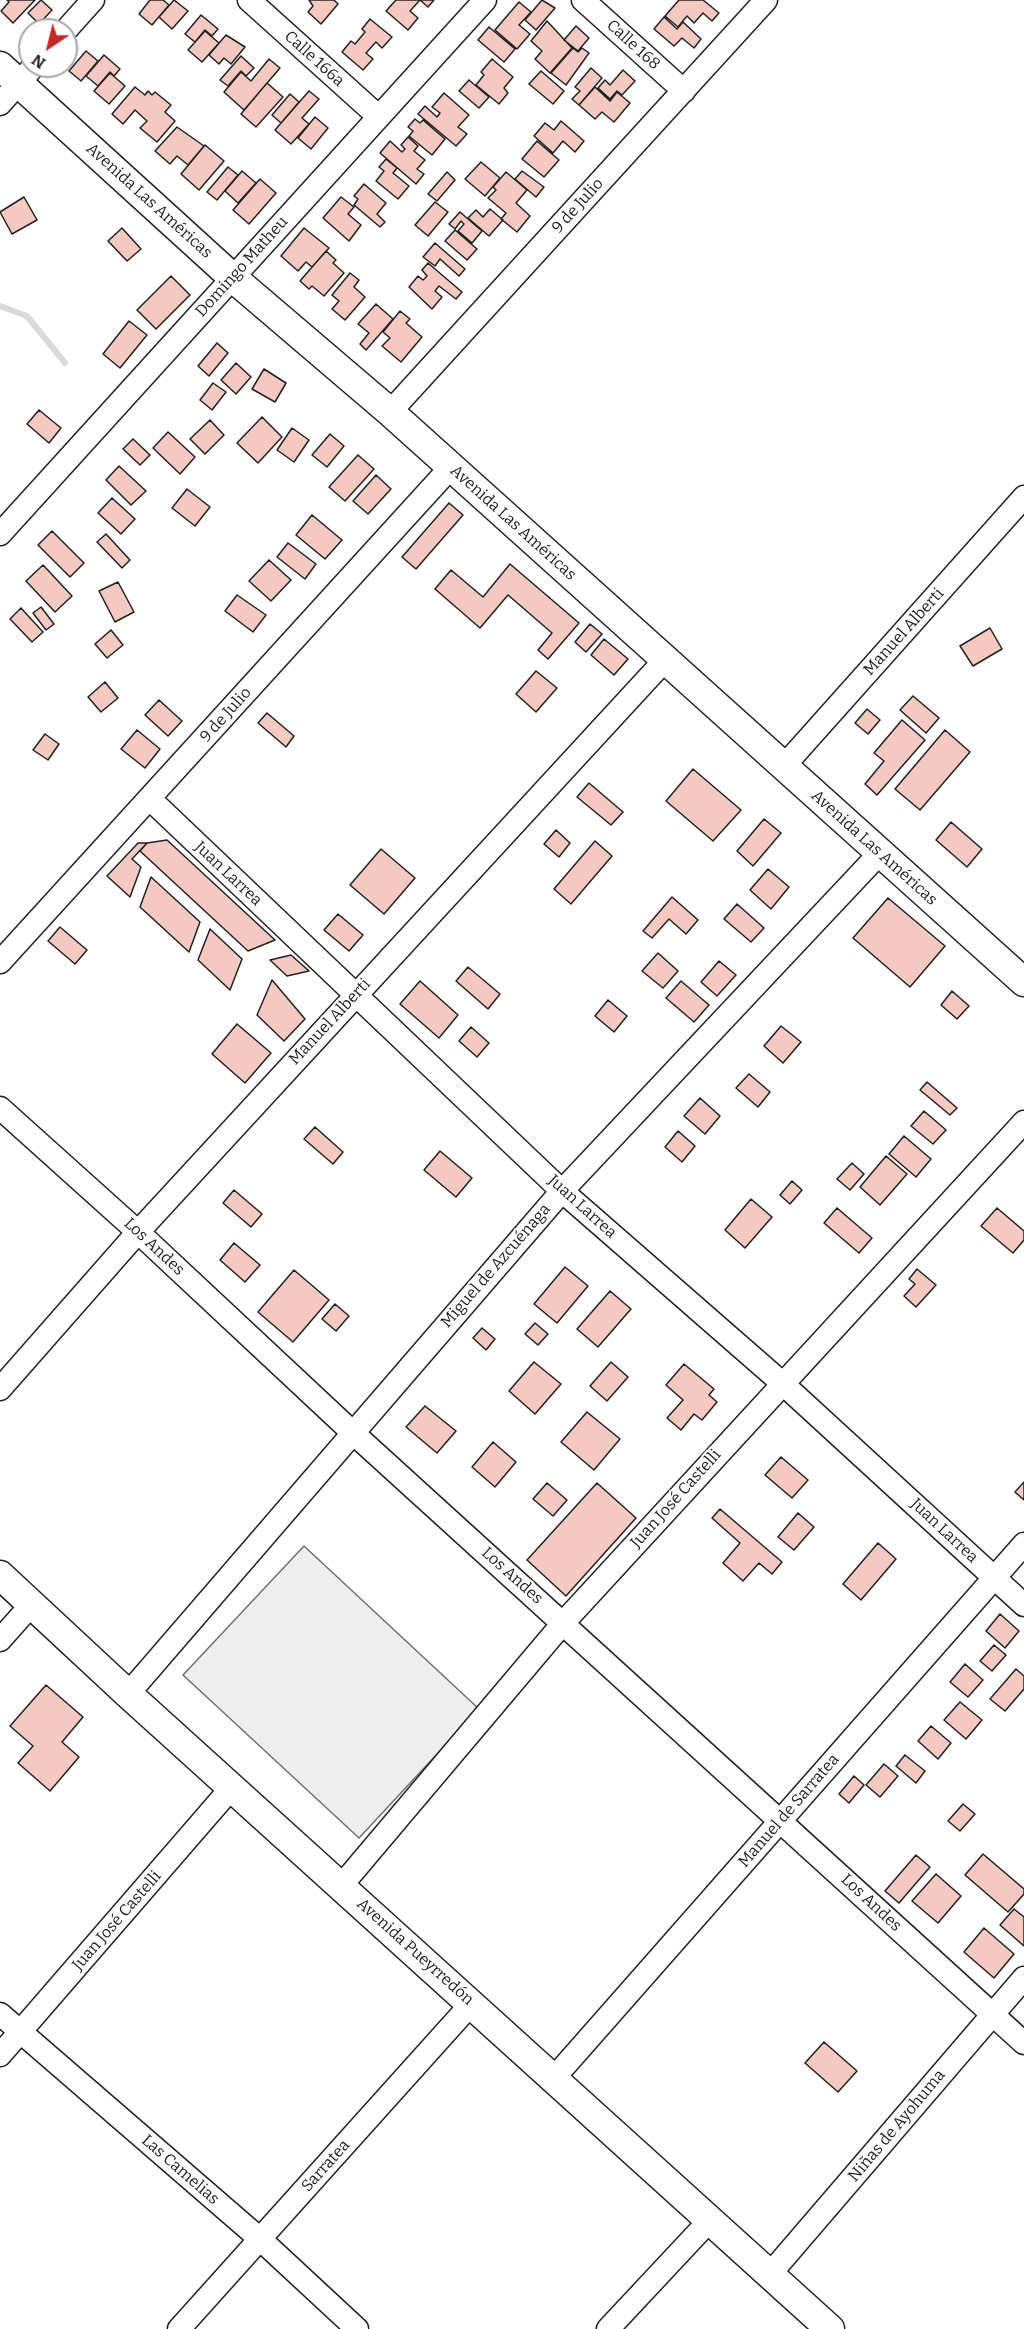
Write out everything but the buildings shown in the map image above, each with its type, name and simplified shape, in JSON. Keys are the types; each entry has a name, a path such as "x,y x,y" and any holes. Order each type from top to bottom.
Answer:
{"main road":[{"name":"Avenida Las Américas","path":"25,78 233,278 390,412 1024,982"},
{"name":"Avenida Pueyrredón","path":"0,1575 128,1694 233,1786 830,2329"}],"street":[{"path":"77,18 93,0"},
{"name":"Calle 166a","path":"249,0 379,117"},
{"name":"Domingo Matheu","path":"0,534 485,0"},
{"name":"Calle 168","path":"583,0 684,91"},
{"name":"9 de Julio","path":"390,412 766,0"},
{"path":"0,104 18,71"},
{"name":"9 de Julio","path":"0,962 451,467"},
{"name":"Manuel Alberti","path":"784,766 1024,497"},
{"name":"Manuel Alberti","path":"0,1389 138,1232 355,994 665,660"},
{"name":"Juan Larrea","path":"150,799 562,1191 782,1383 1024,1605"},
{"name":"Miguel de Azcuénaga","path":"128,1694 562,1191 880,853"},
{"name":"Los Andes","path":"0,1108 138,1232 352,1432 564,1622 1024,2043"},
{"name":"Juan José Castelli","path":"341,1886 564,1622 1024,1122"},
{"name":"Manuel de Sarratea","path":"554,2078 1024,1544"},
{"path":"0,1640 32,1604"},
{"name":"Juan José Castelli","path":"0,2055 233,1786"},
{"name":"Niñas de Ayohuma","path":"770,2274 1024,1978"},
{"name":"Sarratea","path":"179,2329 472,2004"},
{"name":"Las Camelias","path":"0,2014 260,2239 357,2329"},
{"path":"608,2329 710,2220"}],"shaded area":[{"path":"304,1546 479,1709 359,1838 183,1675"}],"waterway":[{"path":"0,306 27,316 65,363"}]}
